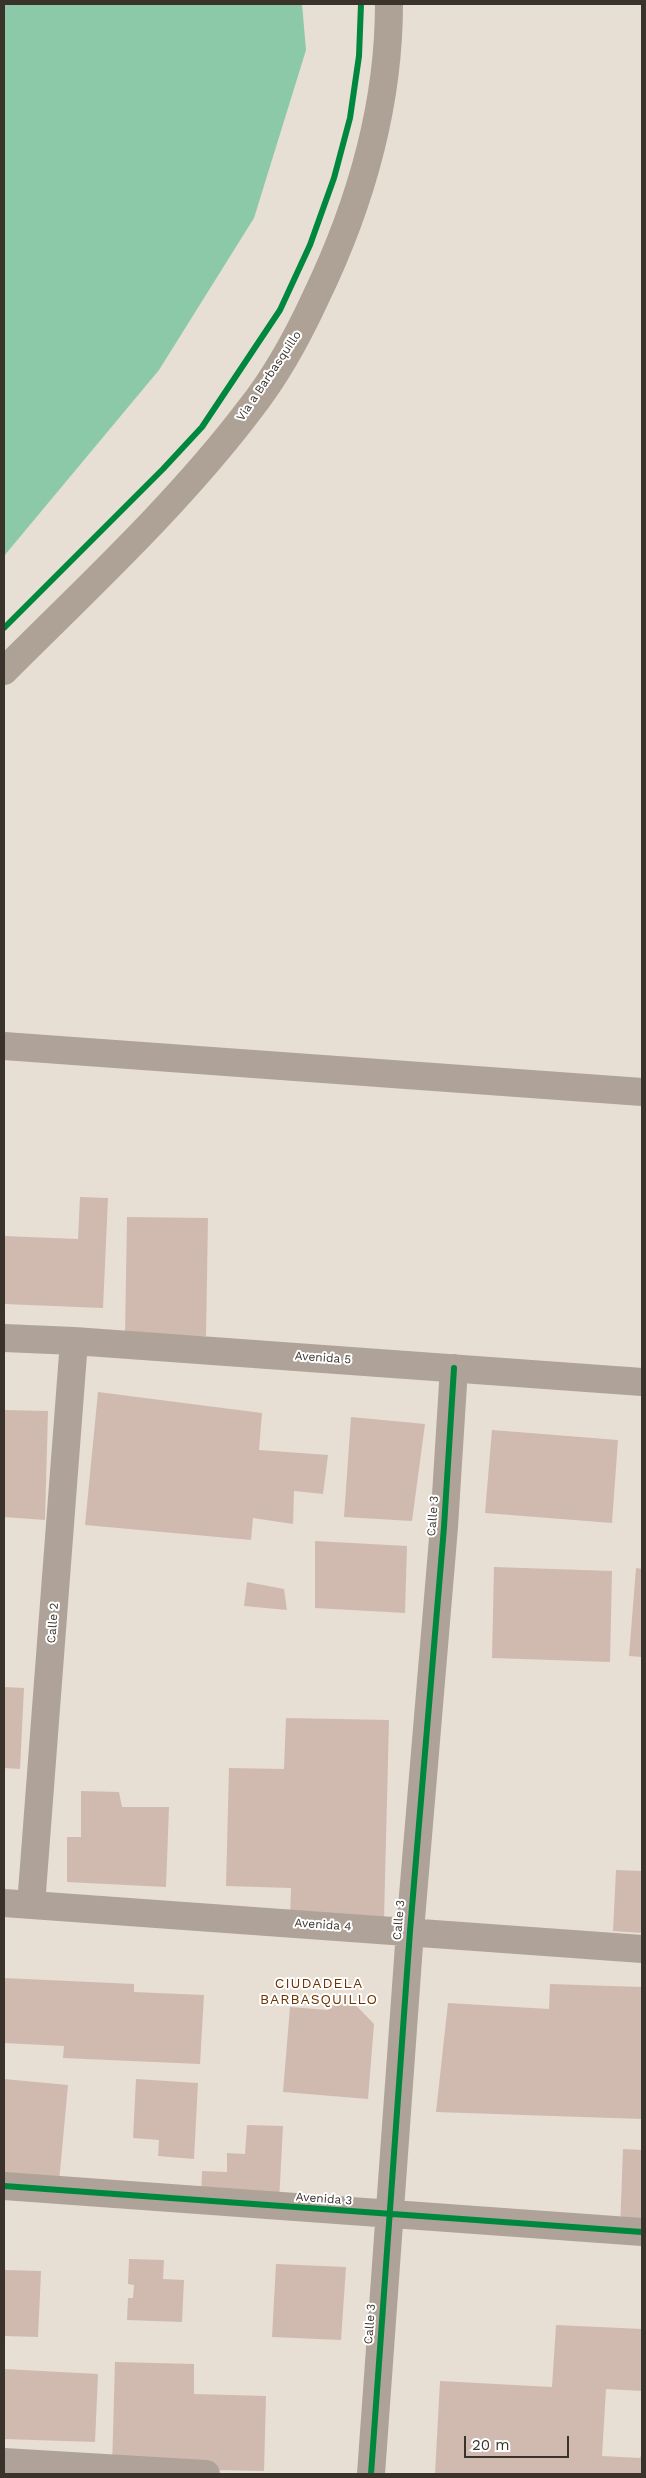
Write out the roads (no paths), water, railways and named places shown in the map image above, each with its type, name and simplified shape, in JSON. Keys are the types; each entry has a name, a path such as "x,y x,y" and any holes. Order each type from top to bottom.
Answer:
{"main road":[{"name":"Via a Barbasquillo","path":"4,671 188,482 251,409 294,342 334,259 361,189 380,113 389,40 389,4"}],"street":[{"path":"4,1046 642,1092"},
{"name":"Avenida 5","path":"4,1338 74,1341 642,1382"},
{"name":"Calle 2","path":"31,1905 74,1341"},
{"name":"Calle 3","path":"371,2474 410,1931 444,1527 454,1368"},
{"name":"Avenida 4","path":"4,1903 642,1949"},
{"name":"Avenida 3","path":"4,2186 642,2232"},
{"path":"4,2462 206,2474"}],"district":[{"name":"CIUDADELA BARBASQUILLO","path":"319,1992"}]}
